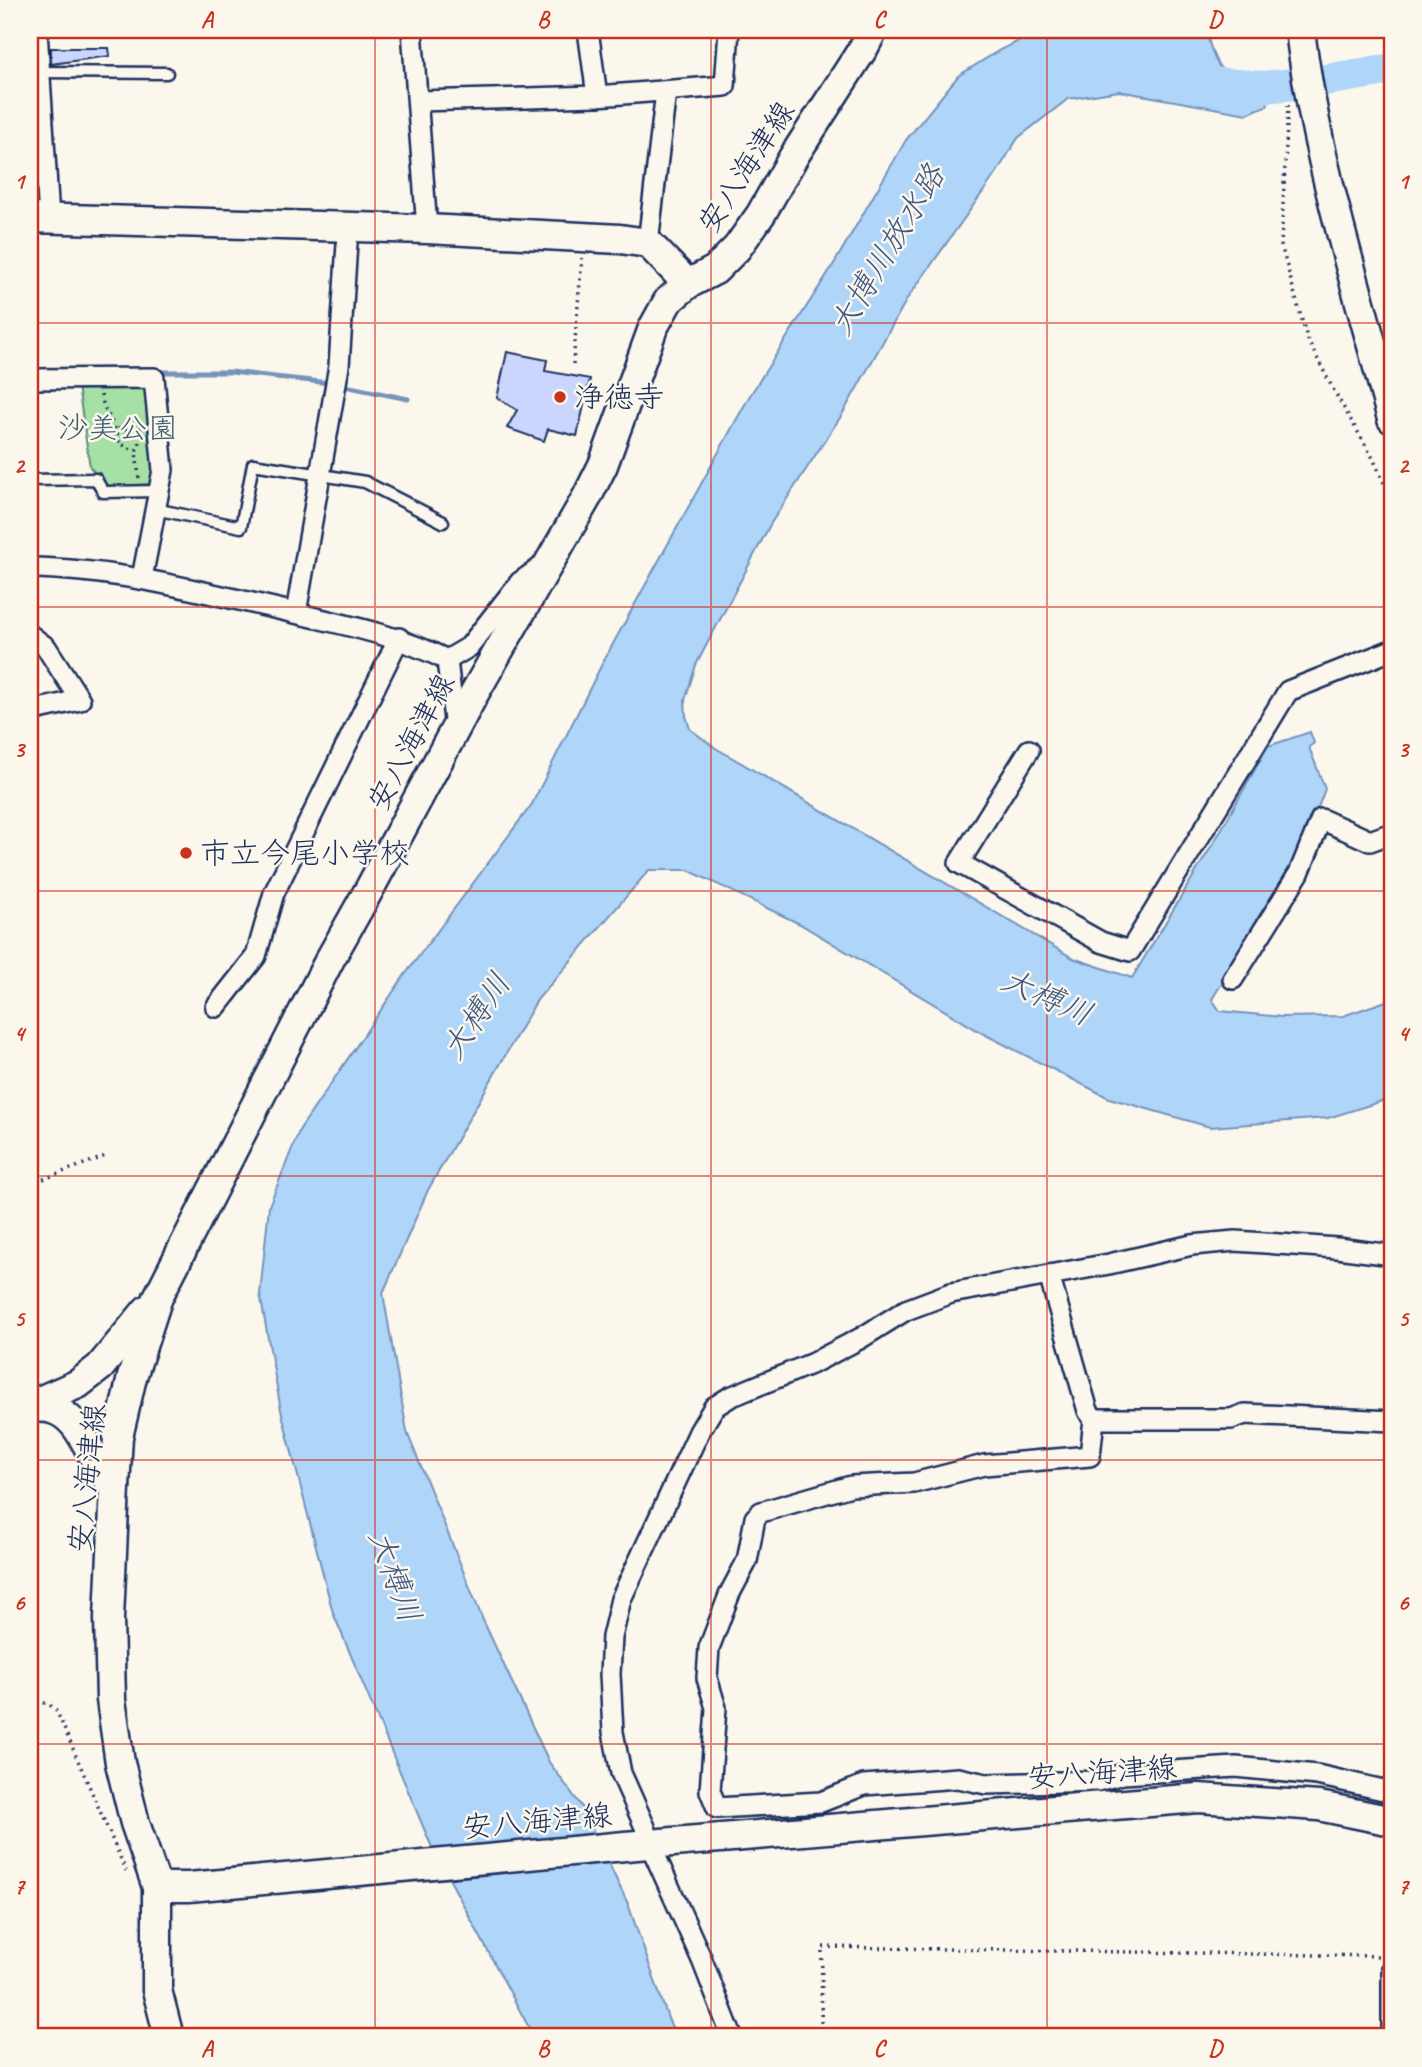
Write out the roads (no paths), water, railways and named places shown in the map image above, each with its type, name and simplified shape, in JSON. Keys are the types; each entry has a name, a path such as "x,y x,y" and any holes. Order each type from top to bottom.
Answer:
{"main road":[{"name":"安八海津線","path":"873,30 761,214 737,248 715,270 688,284 668,301 653,328 603,465 587,497 455,730 329,961 158,1297 132,1377 118,1437 109,1618 111,1700 120,1763 135,1823 157,1887 189,1887 638,1845 1198,1798 1319,1806 1392,1821"},
{"path":"1300,30 1319,141 1392,419"},
{"path":"39,218 427,229 620,239 648,243 688,284"},
{"path":"30,1406 78,1384 100,1367 158,1297"},
{"path":"30,1406 53,1409 73,1422 105,1478 115,1487"},
{"path":"157,1887 157,1990 169,2037"}],"street":[{"path":"37,30 40,72 39,218"},
{"path":"412,30 427,229"},
{"path":"589,30 597,96"},
{"path":"418,101 597,96 725,86 729,30"},
{"path":"648,243 666,91"},
{"path":"296,614 339,366 348,228"},
{"path":"30,379 154,378 163,470 151,497 142,578"},
{"path":"447,660 469,647 520,582 550,561"},
{"path":"30,568 142,578 399,638 447,660"},
{"path":"30,635 46,647 80,700 30,711"},
{"path":"216,1007 256,956 274,893 399,638"},
{"path":"1029,750 959,863 1101,942 1130,951 1288,691 1392,650"},
{"path":"447,660 455,730"},
{"path":"1233,979 1299,873 1321,819 1370,841 1392,833"},
{"path":"732,2037 702,1960 638,1845 645,1827 621,1773 614,1732 610,1674 612,1637 621,1599 699,1432 714,1407 730,1397 813,1363 861,1338 905,1310 951,1293 1192,1245 1235,1241 1392,1255"},
{"path":"1049,1275 1088,1411 1094,1419 1090,1456 984,1465 914,1483 851,1486 761,1512 755,1518 747,1561 730,1593 709,1648 707,1678 716,1708 710,1791 717,1808 821,1802 864,1785 958,1778 986,1784 1097,1781 1123,1774 1236,1767 1317,1775 1392,1792"},
{"path":"1094,1419 1231,1419 1245,1415 1392,1421"},
{"path":"1392,1968 1392,2037"}],"lane":[{"path":"40,72 167,73"},
{"path":"30,480 96,478 103,492 151,497 240,527 253,464 365,482 443,522"}],"water":[{"name":"大榑川","path":"1042,30 1206,30 1218,65 1230,76 1264,90 1268,105 1247,114 1119,91 1068,99 1018,138 907,299 843,413 771,523 696,665 685,700 690,729 714,747 1073,958 1132,978 1268,746 1310,732 1314,743 1309,747 1325,789 1296,866 1212,999 1220,1011 1282,1017 1343,1016 1392,999 1392,1098 1328,1118 1210,1127 1109,1098 982,1033 800,924 688,870 649,870 537,1000 428,1190 383,1293 407,1432 483,1620 549,1762 582,1807 628,1904 677,2037 534,2037 430,1843 333,1613 281,1410 260,1294 269,1206 300,1129 404,976 532,804 603,662 749,397 835,262 906,140 958,76 1000,50"}],"waterway":[{"name":"大博川放水路","path":"1213,83 1262,87 1307,83 1392,69"},
{"path":"155,372 231,372 330,383"},
{"path":"340,385 408,399"}],"place":[{"name":"浄徳寺","path":"560,397"},
{"name":"市立今尾小学校","path":"186,853"}],"park label":[{"name":"沙美公園","path":"118,428"}]}
